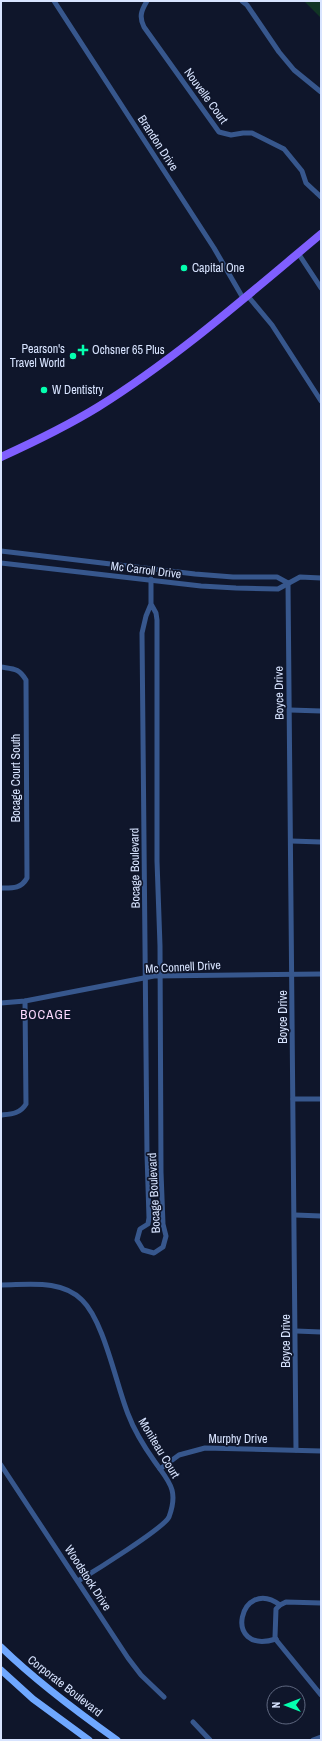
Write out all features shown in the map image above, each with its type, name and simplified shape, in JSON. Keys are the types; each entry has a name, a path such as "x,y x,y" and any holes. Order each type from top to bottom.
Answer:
{"main road":[{"path":"1,457 70,423 120,392 167,359 298,253 320,237"}],"street":[{"name":"Brandon Drive","path":"54,1 245,296 272,325 321,401"},
{"name":"Nouvelle Court","path":"147,1 141,12 141,20 144,28 219,132 231,135 252,133 284,149 302,171 306,183 321,197"},
{"path":"242,1 247,5 279,52 294,70 321,92"},
{"path":"298,253 321,288"},
{"name":"Mc Carroll Drive","path":"1,551 195,574 233,577 277,577 288,583"},
{"name":"Mc Carroll Drive","path":"1,563 151,579 201,586 278,590 300,577 321,578"},
{"name":"Bocage Boulevard","path":"151,579 152,604 157,620 157,861 161,1172 163,1224 166,1236 163,1247 154,1253 143,1250 137,1240 140,1229 148,1224 149,1218 147,1154 142,633 146,616 152,604"},
{"name":"Boyce Drive","path":"288,583 296,1450"},
{"name":"Bocage Court South","path":"1,667 14,668 21,672 26,680 27,878 23,885 15,888 1,888"},
{"path":"290,710 321,711"},
{"path":"291,842 321,842"},
{"name":"Mc Connell Drive","path":"1,1003 25,1002 159,976 321,974"},
{"path":"1,1115 14,1114 26,1104 25,1002"},
{"path":"293,1099 321,1099"},
{"path":"295,1215 321,1216"},
{"name":"Moniteau Court","path":"1,1285 44,1284 63,1287 82,1299 95,1317 128,1415 145,1446 169,1480 173,1499 168,1518 157,1530 78,1581"},
{"path":"296,1332 321,1332"},
{"name":"Murphy Drive","path":"160,1469 179,1455 205,1448 321,1451"},
{"name":"Woodstock Drive","path":"1,1465 128,1658 164,1698"},
{"path":"276,1639 266,1642 256,1641 246,1636 241,1624 244,1611 251,1602 262,1599 272,1599 280,1605"},
{"path":"321,1603 286,1602 276,1609 276,1639 321,1695"},
{"name":"Corporate Boulevard","path":"1,1647 26,1671 59,1698 118,1740"},
{"path":"1,1670 33,1699 90,1740"},
{"path":"194,1722 210,1740"},
{"path":"313,1740 321,1736"}],"green space":[{"path":"304,1 321,1 321,18"}],"place":[{"name":"Capital One","path":"184,268"},
{"name":"Ochsner 65 Plus","path":"83,350"},
{"name":"Pearson's Travel World","path":"73,356"},
{"name":"W Dentistry","path":"44,390"}],"district":[{"name":"BOCAGE","path":"46,1014"}]}
